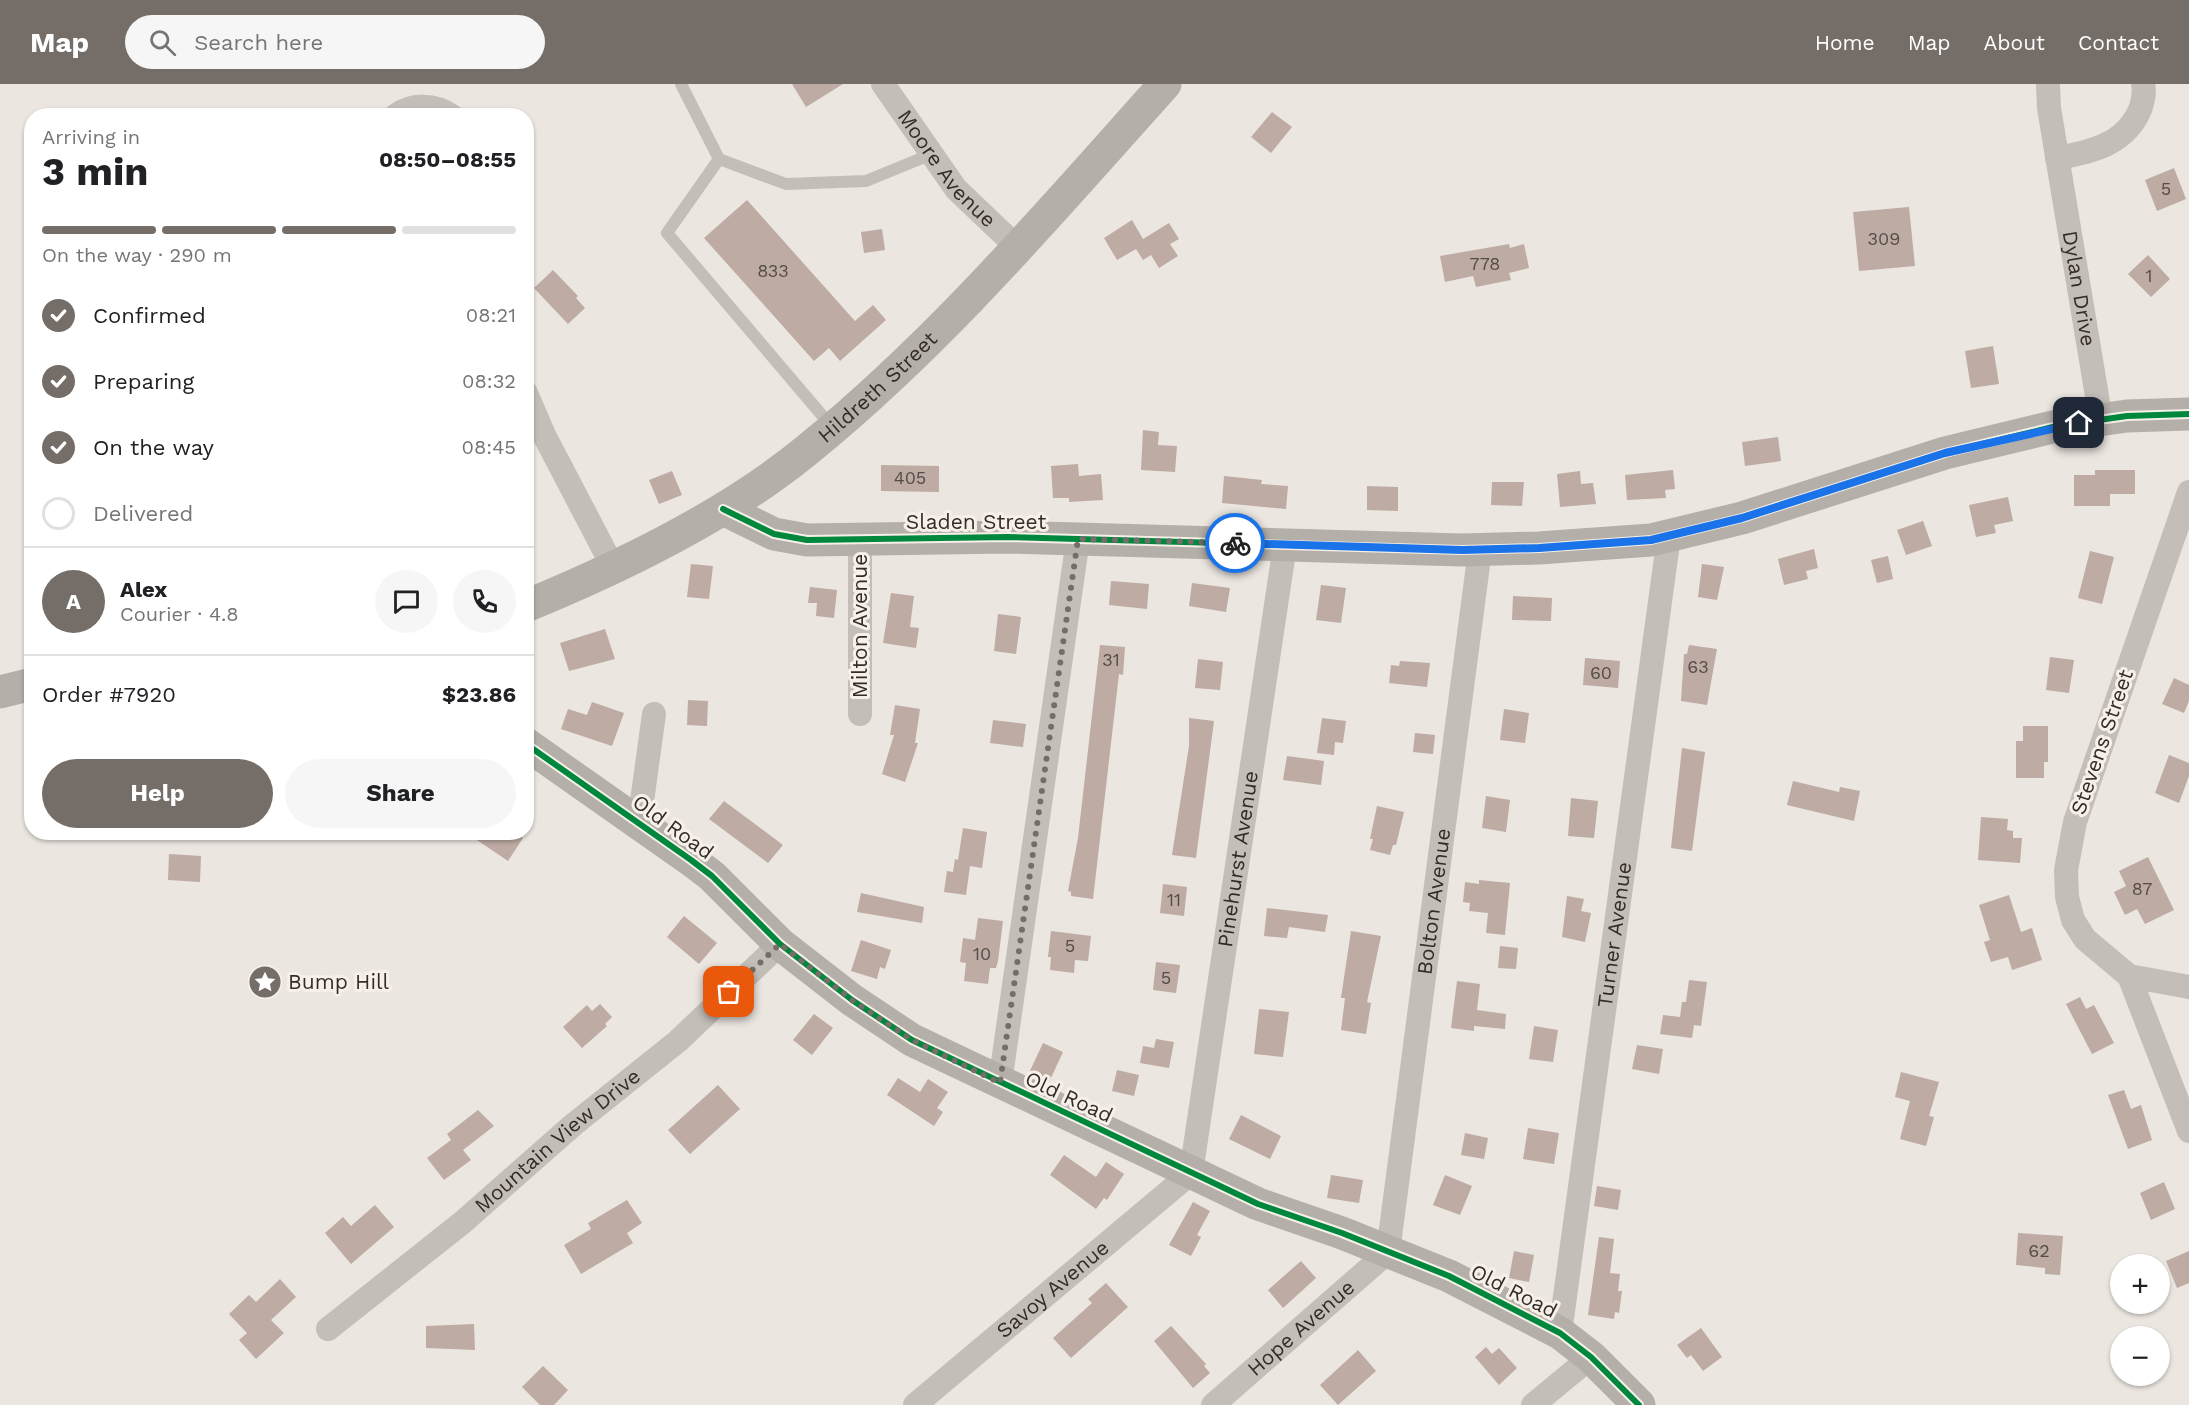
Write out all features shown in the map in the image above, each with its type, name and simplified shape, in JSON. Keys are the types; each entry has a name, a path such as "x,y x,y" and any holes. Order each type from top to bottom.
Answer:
{"street":[{"name":"Moore Avenue","path":"883,84 956,189 1018,248"},
{"name":"Hildreth Street","path":"534,603 597,577 723,509 806,451 896,372 975,295 1165,84"},
{"name":"Dylan Drive","path":"2048,84 2049,108 2101,420"},
{"path":"2057,158 2086,153 2114,142 2128,129 2138,114 2143,100 2143,84"},
{"path":"534,412 613,567"},
{"name":"Sladen Street","path":"723,509 774,534 807,540 860,538 1078,539 1480,549 1539,548 1651,540 1669,536 1742,518 1945,453 2057,426 2101,420 2189,414"},
{"name":"Stevens Street","path":"2128,976 2085,939 2073,920 2067,897 2068,846 2074,822 2189,492"},
{"name":"Turner Avenue","path":"1560,1333 1669,536"},
{"name":"Milton Avenue","path":"860,538 860,714"},
{"path":"1000,1083 1078,539"},
{"name":"Pinehurst Avenue","path":"1191,1173 1285,545"},
{"name":"Bolton Avenue","path":"1388,1252 1480,549"},
{"path":"0,692 24,686"},
{"path":"639,823 654,714"},
{"name":"Old Road","path":"534,750 712,876 780,944 852,1000 912,1040 1258,1204 1449,1276 1560,1333 1591,1357 1639,1405"},
{"name":"Mountain View Drive","path":"328,1329 463,1222 573,1125 678,1041 780,944"},
{"path":"2128,976 2189,987"},
{"path":"2128,976 2189,1131"},
{"name":"Savoy Avenue","path":"915,1405 1191,1173"},
{"name":"Hope Avenue","path":"1213,1405 1388,1252"},
{"path":"1533,1405 1591,1357"}],"lane":[{"path":"681,84 719,159 786,184 866,181 932,154"},
{"path":"719,159 667,233 832,428"}],"building":[{"path":"792,84 843,84 806,107"},
{"path":"1272,112 1292,127 1271,153 1251,137"},
{"path":"2174,168 2186,199 2157,211 2145,180"},
{"path":"747,200 855,321 873,305 886,320 840,361 829,348 814,361 704,238"},
{"path":"1909,207 1915,266 1859,271 1853,212"},
{"path":"1132,220 1143,239 1169,223 1179,239 1170,244 1178,256 1159,268 1151,255 1143,260 1136,249 1117,260 1104,238"},
{"path":"882,229 885,250 864,253 861,232"},
{"path":"1509,244 1510,248 1524,244 1529,268 1509,273 1511,280 1476,287 1473,276 1445,282 1440,256"},
{"path":"2148,255 2170,279 2151,297 2128,274"},
{"path":"553,270 578,296 576,298 585,308 568,324 534,288"},
{"path":"1993,346 1999,384 1971,388 1965,351"},
{"path":"1143,430 1159,432 1158,445 1177,446 1175,472 1141,470"},
{"path":"1778,437 1781,461 1745,466 1742,442"},
{"path":"1078,464 1079,476 1101,474 1103,500 1069,502 1069,498 1053,498 1051,466"},
{"path":"881,465 939,466 939,492 881,491"},
{"path":"1673,470 1675,489 1665,490 1666,498 1627,500 1625,475"},
{"path":"2095,470 2135,470 2135,494 2110,494 2110,506 2074,506 2074,475 2095,475"},
{"path":"672,471 682,495 659,504 649,480"},
{"path":"1580,471 1581,484 1593,483 1596,504 1560,507 1557,474"},
{"path":"1224,476 1262,480 1261,484 1288,486 1286,509 1222,503"},
{"path":"1492,482 1524,482 1522,506 1491,505"},
{"path":"1367,486 1398,487 1398,511 1367,510"},
{"path":"2008,497 2013,521 1994,525 1996,533 1976,537 1969,505"},
{"path":"1923,521 1932,546 1906,555 1897,530"},
{"path":"1814,549 1818,568 1806,571 1808,579 1784,585 1778,559"},
{"path":"2090,551 2114,557 2102,604 2078,598"},
{"path":"1888,556 1893,579 1877,583 1871,560"},
{"path":"691,564 713,566 709,599 687,597"},
{"path":"1702,564 1724,567 1717,600 1698,597"},
{"path":"1111,581 1149,584 1147,609 1109,605"},
{"path":"1192,583 1230,588 1226,612 1189,606"},
{"path":"1321,585 1346,588 1341,623 1316,620"},
{"path":"810,587 837,590 834,618 816,616 817,603 808,603"},
{"path":"891,593 914,596 910,627 919,628 916,648 883,643"},
{"path":"1513,596 1552,598 1551,621 1512,620"},
{"path":"998,614 1021,617 1016,654 994,651"},
{"path":"605,629 615,659 569,671 560,643"},
{"path":"1100,645 1125,647 1123,675 1119,674 1093,899 1071,896 1071,892 1068,891 1078,838"},
{"path":"1689,645 1717,649 1707,705 1681,701 1684,654 1687,654"},
{"path":"2050,657 2074,660 2069,693 2046,690"},
{"path":"1585,658 1620,661 1618,688 1583,685"},
{"path":"1198,659 1223,662 1220,690 1195,688"},
{"path":"1400,661 1430,663 1427,687 1389,683 1391,665 1399,666"},
{"path":"2174,678 2189,685 2189,701 2184,713 2162,704"},
{"path":"688,700 708,701 707,726 687,725"},
{"path":"592,702 624,713 612,746 561,729 568,709 587,715"},
{"path":"895,705 920,709 915,743 918,743 905,782 882,774 894,735 890,735"},
{"path":"1504,709 1529,713 1525,743 1500,740"},
{"path":"1189,718 1214,721 1196,858 1172,855 1189,746"},
{"path":"1322,718 1346,721 1343,743 1335,742 1334,755 1317,753"},
{"path":"993,720 1026,724 1023,747 990,743"},
{"path":"2023,726 2048,726 2048,762 2044,762 2044,778 2016,778 2016,741 2023,741"},
{"path":"1415,733 1435,735 1433,754 1413,752"},
{"path":"1682,748 1705,752 1692,851 1671,848"},
{"path":"2169,755 2189,763 2189,776 2179,803 2155,793"},
{"path":"1287,756 1324,761 1321,785 1283,780"},
{"path":"1793,781 1839,792 1840,787 1860,791 1854,821 1787,805"},
{"path":"1486,796 1510,800 1506,832 1482,828"},
{"path":"1571,798 1598,801 1594,838 1568,836"},
{"path":"724,801 783,845 768,863 709,819"},
{"path":"1377,806 1404,812 1396,845 1393,845 1390,855 1370,850"},
{"path":"1981,817 2008,819 2007,830 2013,831 2013,838 2022,838 2020,863 1978,860"},
{"path":"963,828 987,832 982,868 970,866 966,895 944,892 947,871 953,872 955,859 958,860"},
{"path":"477,840 522,840 508,861"},
{"path":"169,854 201,856 200,882 168,880"},
{"path":"2148,857 2174,910 2145,924 2137,909 2125,915 2114,892 2126,886 2119,871"},
{"path":"1479,880 1510,883 1505,935 1486,933 1488,913 1469,911 1470,903 1463,902 1465,882 1479,884"},
{"path":"1163,884 1187,887 1184,916 1160,913"},
{"path":"861,893 924,907 922,923 857,912"},
{"path":"2009,895 2021,932 2032,928 2042,960 2012,970 2008,957 1991,962 1984,942 1990,940 1979,905"},
{"path":"1567,896 1584,899 1581,911 1591,913 1585,942 1562,937"},
{"path":"1267,908 1328,915 1325,932 1289,927 1287,938 1264,936"},
{"path":"684,916 717,943 699,964 667,937"},
{"path":"978,918 1003,921 998,961 996,968 990,968 988,984 964,981 966,963 960,962 963,938 975,940"},
{"path":"1051,931 1091,936 1088,961 1075,960 1074,973 1050,970 1051,957 1048,957"},
{"path":"1351,931 1381,936 1367,1002 1371,1003 1366,1034 1341,1030 1345,998 1341,998"},
{"path":"861,940 891,950 885,969 880,967 877,979 851,971"},
{"path":"1500,946 1518,948 1516,969 1498,968"},
{"path":"1156,962 1180,965 1176,993 1153,990"},
{"path":"1689,980 1707,982 1701,1026 1694,1025 1692,1038 1660,1034 1663,1015 1680,1017 1682,1002 1686,1002"},
{"path":"1457,981 1480,984 1477,1010 1506,1014 1505,1029 1474,1026 1474,1031 1451,1028"},
{"path":"2080,997 2086,1009 2094,1005 2114,1043 2092,1054 2066,1004"},
{"path":"600,1004 612,1017 605,1024 607,1026 582,1048 563,1027 587,1005 592,1011"},
{"path":"1259,1009 1289,1012 1283,1057 1254,1054"},
{"path":"814,1014 833,1028 812,1055 793,1040"},
{"path":"1534,1026 1558,1030 1553,1062 1529,1059"},
{"path":"1156,1039 1174,1042 1169,1068 1140,1063 1143,1046 1154,1048"},
{"path":"1043,1043 1063,1052 1049,1082 1029,1073"},
{"path":"1637,1045 1663,1049 1659,1074 1632,1069"},
{"path":"1117,1070 1139,1075 1134,1096 1112,1091"},
{"path":"1901,1072 1939,1082 1929,1116 1934,1117 1926,1146 1900,1139 1910,1101 1895,1097"},
{"path":"898,1078 920,1092 928,1079 948,1092 937,1108 943,1112 934,1126 887,1095"},
{"path":"718,1085 740,1109 690,1154 668,1130"},
{"path":"2124,1090 2131,1109 2141,1105 2152,1140 2128,1149 2108,1095"},
{"path":"478,1110 494,1126 463,1150 471,1160 444,1180 427,1158 451,1140 447,1134"},
{"path":"1241,1115 1281,1136 1270,1159 1229,1139"},
{"path":"1528,1128 1559,1133 1554,1164 1523,1159"},
{"path":"1465,1133 1488,1138 1484,1159 1461,1155"},
{"path":"1064,1155 1096,1177 1106,1162 1124,1174 1107,1200 1104,1198 1096,1209 1050,1175"},
{"path":"1331,1175 1363,1180 1359,1203 1327,1198"},
{"path":"1445,1175 1472,1186 1460,1215 1433,1205"},
{"path":"2164,1182 2175,1209 2151,1220 2140,1193"},
{"path":"1597,1186 1621,1190 1618,1210 1594,1206"},
{"path":"627,1200 642,1223 627,1233 633,1243 581,1274 564,1245 591,1229 588,1223"},
{"path":"1193,1202 1210,1211 1197,1235 1201,1237 1191,1256 1169,1245"},
{"path":"375,1205 394,1227 351,1264 325,1233 343,1217 351,1226"},
{"path":"2018,1233 2063,1236 2060,1275 2045,1274 2045,1268 2016,1265"},
{"path":"1599,1237 1614,1239 1610,1273 1620,1274 1618,1291 1622,1291 1619,1313 1615,1312 1614,1319 1588,1315"},
{"path":"1514,1251 1534,1255 1529,1282 1509,1278"},
{"path":"2189,1251 2189,1283 2177,1288 2170,1271 2170,1259"},
{"path":"1301,1261 1316,1278 1283,1308 1268,1290"},
{"path":"280,1279 296,1297 271,1320 284,1333 256,1359 239,1340 247,1333 229,1314 249,1295 256,1302"},
{"path":"1106,1283 1128,1307 1071,1358 1053,1338 1092,1303 1088,1299"},
{"path":"474,1324 475,1350 426,1348 426,1326"},
{"path":"1171,1326 1206,1364 1204,1366 1210,1373 1193,1388 1154,1341"},
{"path":"1701,1328 1722,1357 1703,1371 1691,1355 1687,1358 1677,1345"},
{"path":"1486,1347 1492,1354 1499,1348 1517,1368 1499,1385 1475,1357"},
{"path":"1358,1350 1376,1371 1338,1405 1320,1385"},
{"path":"543,1366 568,1390 554,1405 540,1405 522,1387"}],"cycle path":[{"path":"723,509 774,534 807,540 1008,537 1462,550 1539,548 1651,540 1742,518 1945,453 2057,426 2127,416 2189,414"},
{"path":"534,750 712,876 780,944 852,1000 912,1040 1258,1204 1342,1233 1449,1276 1560,1333 1591,1357 1639,1405"}],"way so far":[{"path":"729,992 780,944 852,1000 912,1040 1000,1083 1078,539 1235,543"}],"place":[{"name":"Bump Hill","path":"265,982"}],"route":[{"path":"1235,543 1462,550 1539,548 1651,540 1742,518 1841,484 1945,453 2057,426 2079,423"}]}
